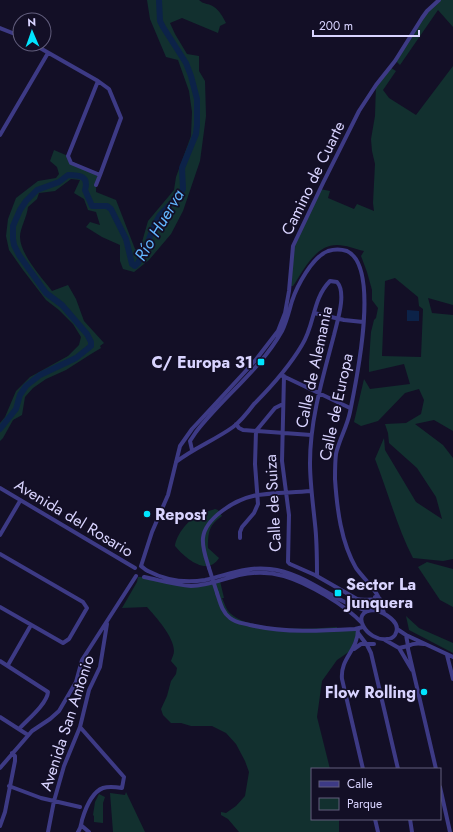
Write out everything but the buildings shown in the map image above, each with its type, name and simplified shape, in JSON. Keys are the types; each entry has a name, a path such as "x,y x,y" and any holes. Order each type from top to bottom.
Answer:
{"street":[{"name":"Camino de Cuarte","path":"141,566 152,532 168,495 180,446 192,430 254,362 278,331 285,313 289,291 292,246 359,111 376,84 396,61 427,11 439,0"},
{"path":"0,28 12,33"},
{"path":"0,135 48,53 98,81 109,89 121,118 96,185"},
{"path":"98,81 68,156 71,163 100,174"},
{"name":"Calle de Europa","path":"192,450 190,442 196,432 244,379 278,338 300,284 315,261 322,254 332,250 340,249 350,254 356,260 364,290 363,322 359,362 348,419 337,452 335,465 339,512 345,540 355,566 374,591"},
{"name":"Calle de Alemania","path":"176,462 185,454 236,424 283,375 308,334 318,299 324,289 330,281 339,284 341,308 340,317 338,319 318,393 311,435 311,491 316,543 317,576"},
{"path":"314,313 338,319 363,322"},
{"path":"283,375 350,408"},
{"name":"Calle de Suiza","path":"283,375 282,461 289,529 288,562 317,576 357,599 377,599"},
{"path":"240,538 242,527 258,508 255,464 256,431 275,408 283,404"},
{"path":"236,424 241,429 311,435"},
{"path":"178,453 185,454"},
{"name":"Avenida del Rosario","path":"0,488 135,568"},
{"path":"311,491 258,496 238,502 216,516 208,524 204,531 203,544 217,594 226,614 236,622 256,627 298,632 358,631"},
{"path":"0,535 20,501"},
{"path":"0,554 83,602 86,606 86,611 69,639 66,642 60,642 0,607"},
{"path":"0,768 34,729 50,719 59,711 76,682 82,660 136,576 134,573 135,568 141,566 146,571 168,578 191,581 206,580 248,569 259,568 280,571 300,577 351,606 368,611"},
{"path":"144,577 146,571"},
{"path":"136,576 167,583 192,586 205,585 239,575 254,573 284,576 306,585 345,608 370,635 385,640 400,648 413,672"},
{"path":"369,599 374,591"},
{"path":"374,591 384,613 393,621 397,630 453,657"},
{"path":"374,610 377,599"},
{"path":"352,651 358,631 362,625 362,615 368,611 374,610 384,613"},
{"name":"Avenida San Antonio","path":"48,832 54,801 64,766 80,727 88,695 100,667 107,622"},
{"path":"8,665 31,625"},
{"path":"385,640 392,638 397,630"},
{"path":"358,631 371,653 398,768"},
{"path":"406,635 413,672 436,768"},
{"path":"98,637 105,640"},
{"path":"371,653 374,644 380,639"},
{"path":"400,648 414,643 424,644"},
{"path":"363,768 341,670 343,664 352,651 360,644 374,644"},
{"path":"447,655 453,679"},
{"path":"0,661 48,692 48,696 39,708 19,729"},
{"path":"0,717 28,735"},
{"path":"78,832 82,826 86,811 96,793 103,788 122,788 124,781 124,777 80,727"},
{"path":"0,826 5,812 15,758 12,753"},
{"path":"10,786 38,797 80,808"},
{"path":"441,792 450,832"},
{"path":"0,810 5,812"},
{"path":"375,820 378,832"},
{"path":"410,820 412,832"},
{"path":"82,826 88,832"}],"green space":[{"path":"147,0 199,0 216,8 226,23 220,26 218,33 182,18 170,23 187,54 199,56 199,71 205,81 206,116 200,161 183,211 171,234 149,260 134,272 123,269 120,261 120,245 102,237 86,227 90,222 100,225 96,212 88,210 84,199 74,193 80,180 71,179 55,191 39,193 37,199 28,207 20,237 21,244 27,258 52,291 68,285 76,299 84,321 104,343 100,346 101,348 66,370 46,379 33,388 25,397 22,415 13,420 0,441 0,423 5,417 16,391 30,377 68,356 79,345 81,337 73,324 46,300 9,250 6,236 8,219 16,198 38,181 56,178 59,174 57,167 50,161 54,150 68,156 69,160 100,175 96,185 96,192 116,200 135,249 140,249 148,221 174,190 176,177 191,136 192,112 189,91 178,60 166,57 150,19"},
{"path":"439,0 453,0 453,27 438,10 400,65 396,61 422,18"},
{"path":"453,66 453,305 428,298 432,313 453,315 453,431 434,420 415,424 443,445 453,458 453,559 443,561 413,558 397,522 375,459 384,438 385,450 416,502 442,519 436,497 417,468 389,443 385,424 406,423 421,414 424,400 419,389 405,393 378,421 361,426 354,422 364,379 370,389 410,384 404,364 369,372 371,332 378,308 372,300 372,290 361,256 364,251 337,245 322,249 306,266 293,286 289,286 293,246 320,189 330,191 328,198 354,209 357,204 374,211 375,164 371,139 375,116 376,85 391,68 396,71 383,90 389,98 416,115","holes":["395,278 418,297 419,306 423,309 421,357 382,356 385,281"]},
{"path":"215,509 218,510 222,516 210,529 208,548 219,558 208,566 202,566 184,556 175,546 180,532 195,516"},
{"path":"427,562 453,569 453,607 440,600 418,567"},
{"path":"138,577 192,586 220,581 224,598 222,598 228,611 240,620 267,627 298,629 337,627 337,630 358,629 353,649 337,660 322,681 317,717 330,768 311,768 311,820 339,820 339,832 239,832 228,819 221,815 221,812 226,813 236,806 245,796 249,772 236,744 226,733 212,726 191,726 181,723 171,723 163,715 161,709 167,696 171,681 176,674 177,668 171,661 174,652 173,646 164,628 147,607 122,608 137,582"},
{"path":"406,616 419,628 453,643 453,653 409,630"},
{"path":"126,792 145,832 113,832 110,793 125,795"},
{"path":"99,794 105,797 103,803 103,823 94,822 93,815 95,802"}],"water":[{"path":"407,310 419,311 419,321 407,321"}],"waterway":[{"name":"Río Huerva","path":"0,429 16,409 20,395 26,386 40,375 76,358 91,346 91,342 87,334 62,305 46,293 19,255 14,245 13,226 26,201 37,190 59,182 68,175 82,177 85,179 85,190 92,206 107,206 111,209 126,239 132,264 135,266 144,252 160,215 183,189 182,168 196,134 197,99 186,63 160,21 159,0"}],"place":[{"name":"C/ Europa 31","path":"261,362"},
{"name":"Repost","path":"147,514"},
{"name":"Sector La Junquera","path":"338,593"},
{"name":"Flow Rolling","path":"424,692"}]}
